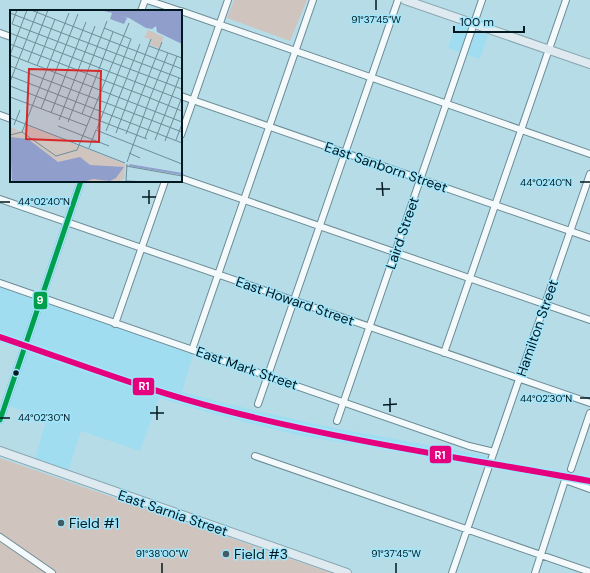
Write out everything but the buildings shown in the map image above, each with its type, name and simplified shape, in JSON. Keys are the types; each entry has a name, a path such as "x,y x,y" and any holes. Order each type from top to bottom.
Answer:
{"main road":[{"path":"405,0 590,64"},
{"name":"East Sarnia Street","path":"0,451 347,573"}],"street":[{"path":"141,10 146,0 177,10"},
{"path":"182,132 228,0"},
{"path":"192,350 313,0"},
{"path":"258,404 398,0"},
{"name":"Laird Street","path":"337,421 482,0"},
{"path":"444,353 566,0"},
{"path":"182,12 590,154"},
{"path":"0,33 10,37"},
{"name":"East Sanborn Street","path":"182,96 496,204 590,238"},
{"path":"0,115 10,119"},
{"name":"Hamilton Street","path":"452,573 590,174"},
{"path":"182,178 590,320"},
{"path":"0,420 81,182"},
{"path":"116,324 165,182"},
{"name":"East Howard Street","path":"0,199 590,403"},
{"name":"East Mark Street","path":"0,283 469,446 494,452"},
{"path":"571,469 590,413"},
{"path":"255,456 590,572"},
{"path":"535,573 542,556 565,480 590,489"},
{"path":"0,537 52,573"}],"shaded area":[{"path":"234,0 307,0 290,41 227,18"},
{"path":"456,24 488,35 480,59 448,48"},
{"path":"0,285 193,354 182,392 257,411 335,428 488,456 485,465 301,436 228,418 159,398 140,451 81,431 68,471 35,459 47,418 8,406 26,351 0,342"},
{"path":"0,458 331,573 0,573"}],"transit line":[{"name":"9","path":"0,420 81,182"},
{"name":"R1","path":"0,337 167,394 269,421 406,449 590,481"}],"place":[{"name":"Field #1","path":"61,523"},
{"name":"Field #3","path":"226,554"}]}
